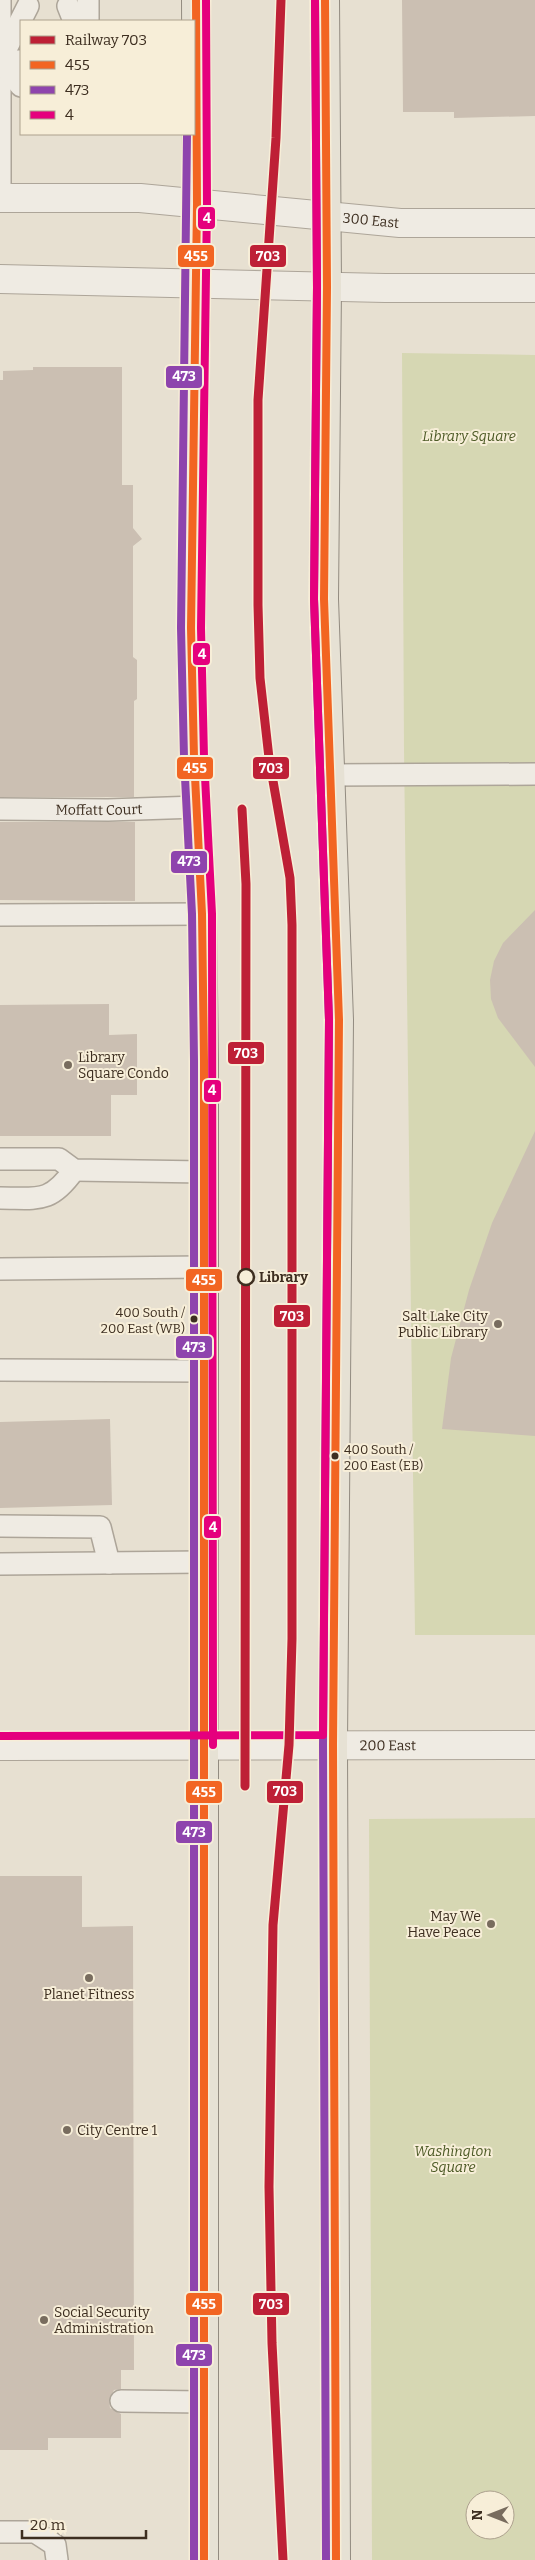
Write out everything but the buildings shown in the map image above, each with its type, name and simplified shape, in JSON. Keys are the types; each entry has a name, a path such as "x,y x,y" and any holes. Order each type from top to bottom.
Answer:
{"main road":[{"path":"196,0 195,57 198,204 191,628 202,914 204,1172 204,2560"},
{"path":"325,0 327,287 324,599 339,1020 333,1745 336,2560"}],"street":[{"name":"300 East","path":"0,198 140,198 400,223 535,223"},
{"path":"0,279 327,287 535,288"},
{"name":"200 East","path":"0,1746 535,1745"}],"lane":[{"path":"0,0 0,198"},
{"path":"21,20 28,6"},
{"path":"77,9 87,20"},
{"path":"0,61 20,22"},
{"path":"0,61 20,61"},
{"path":"0,61 20,85"},
{"path":"331,775 535,774"},
{"name":"Moffatt Court","path":"0,809 108,810 197,807"},
{"path":"0,915 202,914"},
{"path":"0,1158 59,1160 74,1170 204,1172"},
{"path":"0,1198 40,1198 54,1194 74,1170"},
{"path":"0,1269 204,1267"},
{"path":"0,1370 204,1371"},
{"path":"0,1526 100,1527 109,1563"},
{"path":"0,1564 203,1562"},
{"path":"121,2402 204,2402"},
{"path":"0,2532 35,2532 55,2545 57,2560"}],"green space":[{"name":"Library Square","path":"402,353 535,355 535,1635 415,1635 404,751"},
{"name":"Washington Square","path":"535,1818 535,2560 372,2560 369,1819"}],"rail line":[{"name":"703","path":"281,0 276,138 258,400 258,605 260,678 269,758 290,878 292,925 292,1639 289,1745 273,1925 269,2187 272,2343 283,2560"},
{"name":"703","path":"242,809 246,884 245,1786"}],"transit line":[{"name":"455","path":"196,0 197,204 191,628 194,757 202,914 204,1061 204,2560"},
{"name":"4","path":"206,0 207,204 201,628 204,757 212,914 213,1745"},
{"name":"473","path":"315,0 317,287 314,599 329,1020 323,1745 326,2560"},
{"name":"4","path":"0,1736 323,1735 329,1020 314,599 317,287 315,0"},
{"name":"455","path":"325,0 327,287 324,599 339,1020 333,1745 336,2560"},
{"name":"473","path":"187,135 181,628 184,758 192,914 194,1061 194,2560"}],"place":[{"name":"Library Square Condo","path":"68,1065"},
{"name":"Library","path":"246,1277"},
{"name":"400 South / 200 East (WB)","path":"194,1319"},
{"name":"Salt Lake City Public Library","path":"498,1324"},
{"name":"400 South / 200 East (EB)","path":"335,1456"},
{"name":"May We Have Peace","path":"491,1924"},
{"name":"Planet Fitness","path":"89,1978"},
{"name":"City Centre 1","path":"67,2130"},
{"name":"Social Security Administration","path":"44,2320"}]}
